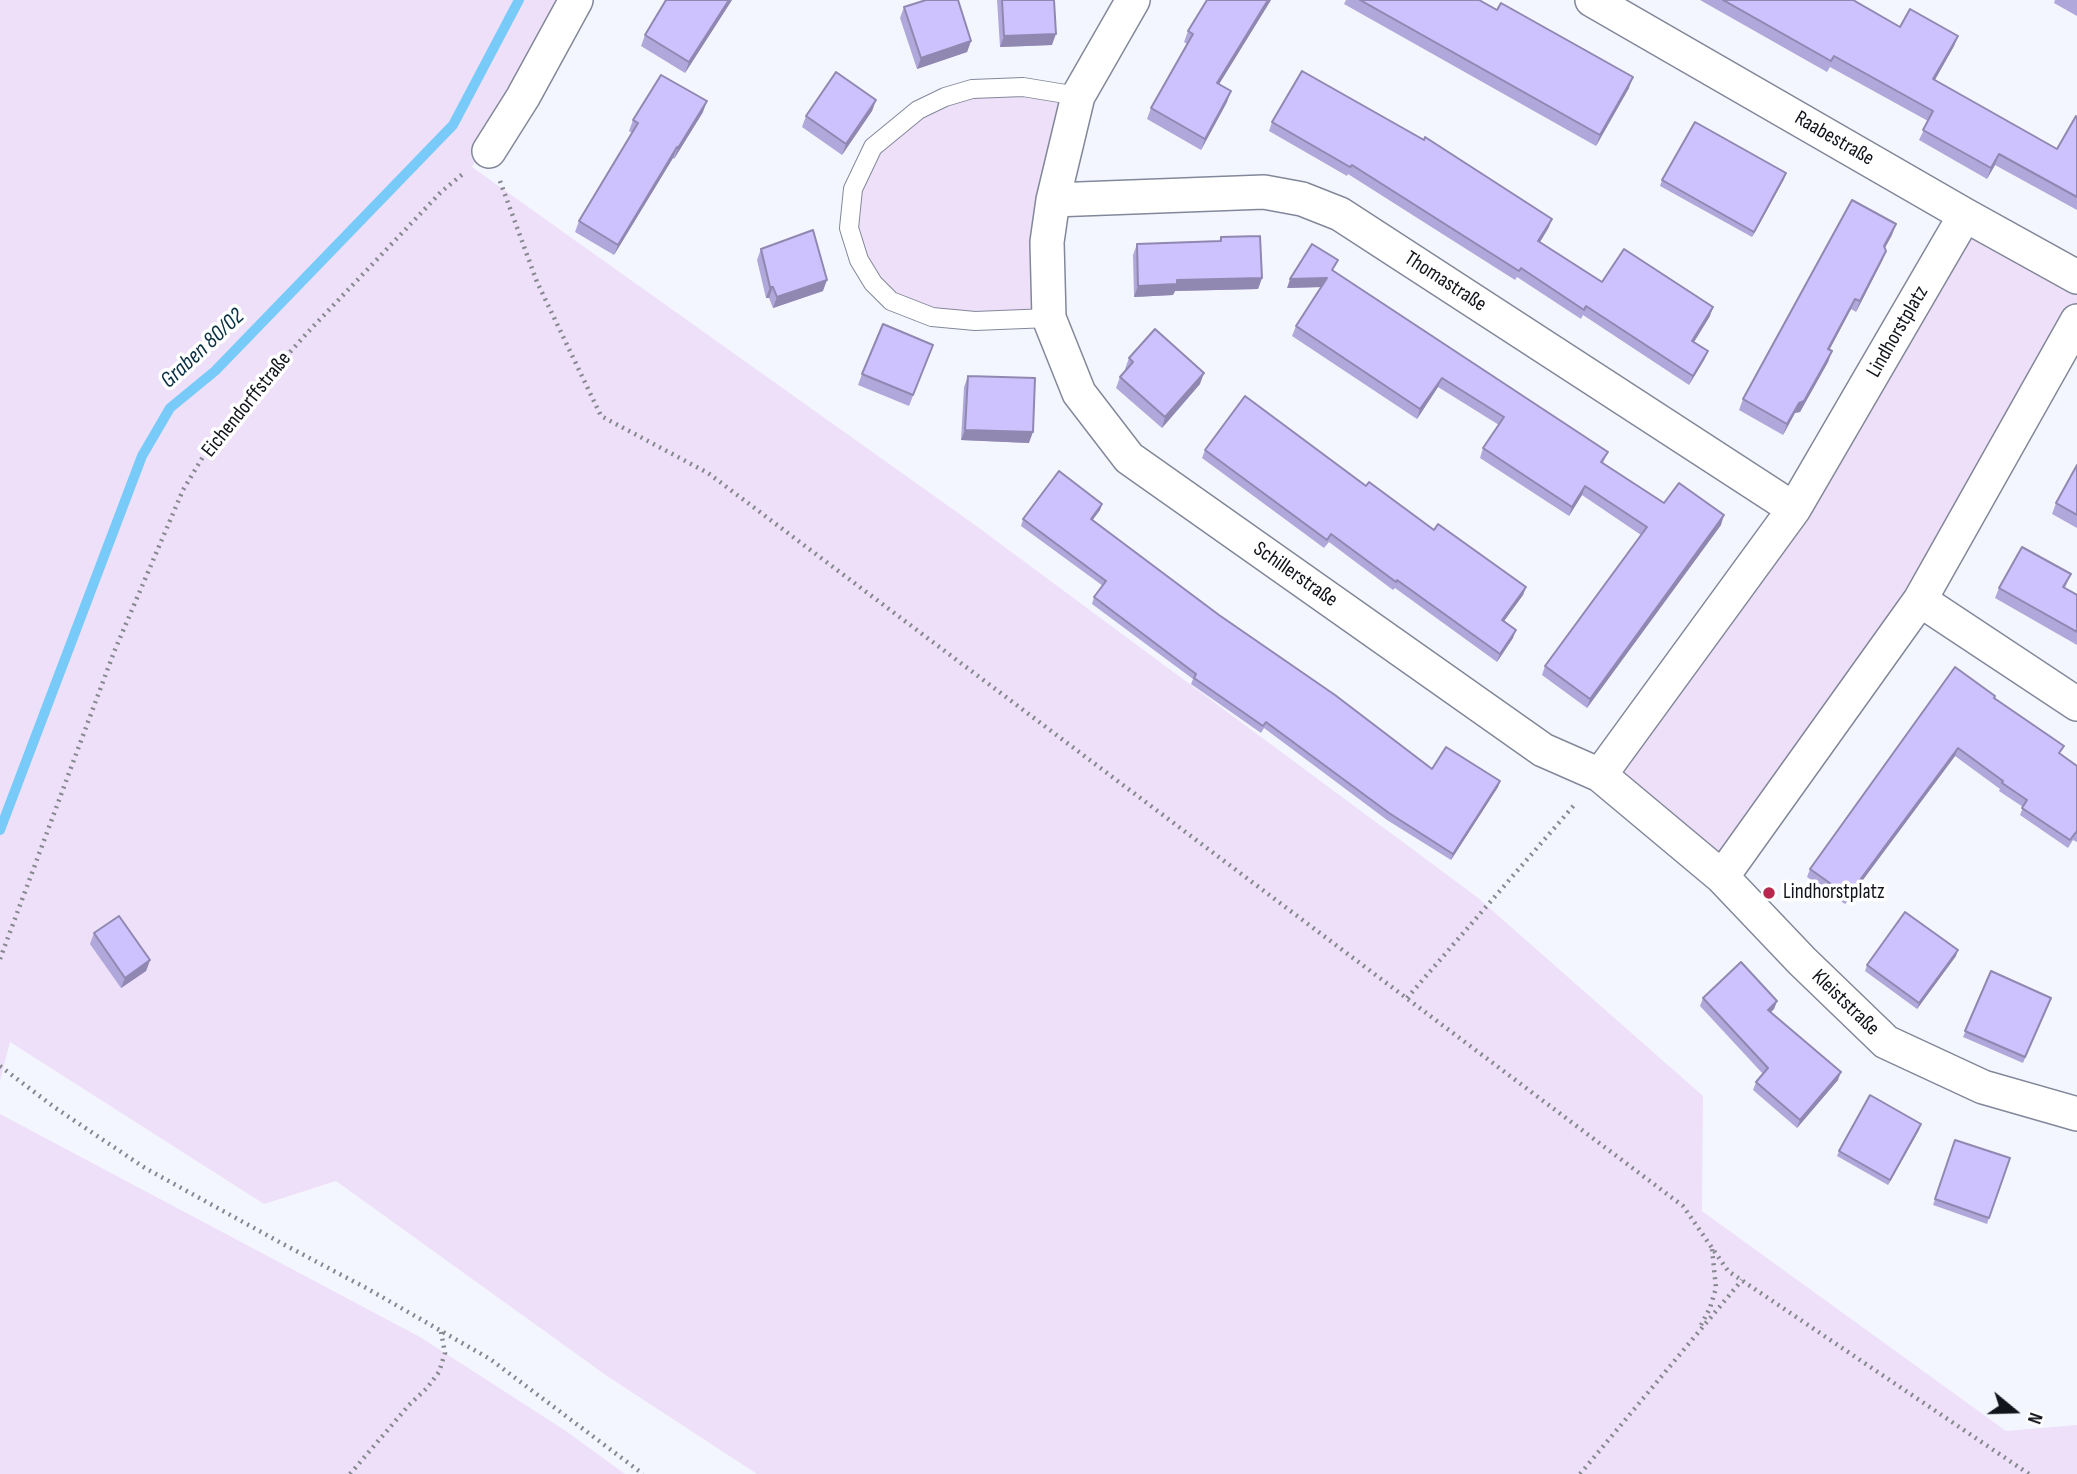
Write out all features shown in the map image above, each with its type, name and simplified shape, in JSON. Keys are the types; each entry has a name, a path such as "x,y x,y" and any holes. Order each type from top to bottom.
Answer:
{"street":[{"path":"489,150 523,97 576,0"},
{"name":"Schillerstraße","path":"1133,0 1078,96 1052,200 1047,242 1049,318 1079,393 1129,458 1543,750 1600,775"},
{"name":"Raabestraße","path":"1592,0 2077,277"},
{"name":"Thomastraße","path":"1052,200 1264,192 1302,199 1340,214 1794,509"},
{"name":"Lindhorstplatz","path":"1600,775 1794,509 1965,215"},
{"path":"1600,775 1721,877 1920,600 2077,321"},
{"path":"1920,600 2077,704"},
{"name":"Kleiststraße","path":"1721,877 1802,961 1886,1042 1983,1087 2077,1114"}],"lane":[{"path":"1049,318 975,321 932,317 891,301 873,284 859,260 849,228 853,189 873,147 918,110 945,97 972,89 1023,87 1078,96"}],"path":[{"name":"Eichendorffstraße","path":"0,958 114,652 183,490 216,435 308,332 441,192 489,150"},
{"path":"489,150 537,282 601,416 708,473 1683,1206 1728,1271 2029,1474"},
{"path":"1406,998 1600,775"},
{"path":"0,1066 26,1087 145,1168 368,1289 490,1359 643,1474"},
{"path":"1695,1335 1710,1308 1716,1288 1712,1248"},
{"path":"1580,1474 1742,1280"},
{"path":"350,1474 439,1372 445,1353 440,1332"}],"shaded area":[{"path":"0,0 562,0 472,167 975,525 1477,897 1703,1096 1702,1211 2006,1431 2077,1425 2077,1474 757,1474 607,1376 336,1181 264,1204 10,1042 0,1081"},
{"path":"972,93 1072,98 1045,315 935,314 894,299 877,283 853,229 856,191 876,150 917,115"},
{"path":"1967,222 2077,282 2077,314 1921,591 1721,871 1606,774"},
{"path":"0,1114 420,1337 566,1431 625,1474 0,1474"}],"building":[{"path":"666,0 729,0 689,62 645,35"},
{"path":"926,0 958,0 971,41 921,58 904,7"},
{"path":"1002,0 1054,0 1056,34 1004,36"},
{"path":"1207,0 1268,0 1217,83 1231,91 1205,139 1151,108 1193,34 1188,31"},
{"path":"1360,0 1479,0 1497,10 1501,3 1633,77 1600,135"},
{"path":"1723,0 1853,0 1900,27 1910,9 1958,36 1933,79 2057,149 2077,117 2077,197 1999,154 1991,168 1923,130 1933,111 1834,56 1831,61"},
{"path":"1302,71 1424,140 1425,137 1552,219 1538,241 1602,282 1624,249 1713,307 1692,341 1708,351 1693,376 1586,306 1584,310 1521,268 1519,271 1352,165 1350,167 1272,122"},
{"path":"836,72 876,100 846,144 806,116"},
{"path":"661,75 707,101 618,245 579,221 638,123 633,120"},
{"path":"1695,122 1786,173 1754,232 1662,180"},
{"path":"1852,200 1896,224 1884,246 1886,251 1860,301 1855,299 1828,349 1832,351 1804,401 1799,403 1787,424 1743,399"},
{"path":"813,230 827,280 777,297 773,287 770,287 761,249"},
{"path":"1260,236 1262,278 1177,280 1177,284 1138,286 1137,244 1221,241 1221,237"},
{"path":"1312,244 1338,260 1332,270 1608,452 1601,462 1664,503 1679,483 1724,515 1590,699 1545,666 1647,527 1585,486 1572,507 1483,448 1504,417 1442,378 1420,409 1296,326 1327,278 1290,279"},
{"path":"883,324 933,345 913,395 862,374"},
{"path":"1155,329 1204,373 1165,417 1120,377 1133,362 1129,358"},
{"path":"968,376 1035,378 1033,432 965,430"},
{"path":"1245,396 1366,486 1369,482 1434,530 1438,524 1526,587 1502,620 1516,630 1500,654 1331,534 1327,540 1205,450"},
{"path":"2077,465 2077,515 2056,503"},
{"path":"1059,471 1102,504 1091,519 1219,615 1335,695 1432,769 1446,747 1500,781 1453,854 1389,813 1266,722 1263,726 1194,678 1196,674 1094,597 1106,581 1023,519"},
{"path":"2022,547 2071,574 2063,587 2077,595 2077,632 1999,588"},
{"path":"1955,667 1995,696 1994,698 2064,746 2059,753 2077,766 2077,833 2070,840 2022,808 2027,800 1958,748 1848,896 1810,869"},
{"path":"1905,912 1958,950 1919,1003 1867,965"},
{"path":"119,916 150,960 125,978 94,933"},
{"path":"1741,962 1777,1001 1768,1010 1841,1072 1800,1120 1756,1082 1768,1068 1703,998"},
{"path":"1991,971 2051,998 2025,1057 1965,1031"},
{"path":"1870,1095 1921,1124 1890,1180 1839,1151"},
{"path":"1955,1140 2010,1158 1989,1218 1935,1199"}],"waterway":[{"name":"Graben 80/02","path":"0,830 142,456 170,408 215,371 453,125 519,0"}],"place":[{"name":"Lindhorstplatz","path":"1769,893"}]}
